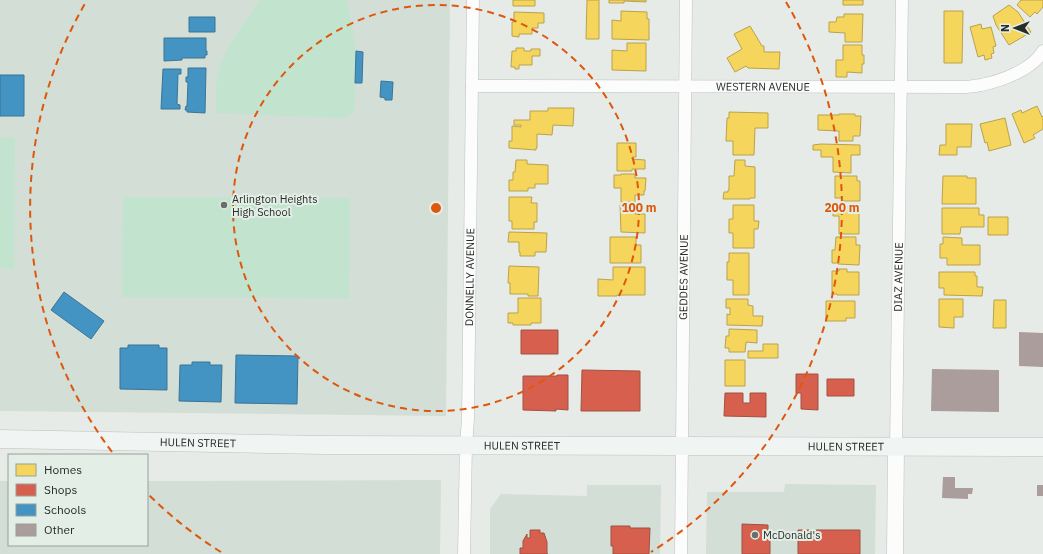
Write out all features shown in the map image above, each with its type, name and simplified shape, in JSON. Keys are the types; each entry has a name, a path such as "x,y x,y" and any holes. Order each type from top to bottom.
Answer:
{"main road":[{"name":"HULEN STREET","path":"0,439 314,445 1043,447"}],"street":[{"name":"DONNELLY AVENUE","path":"464,554 466,445 468,418 473,0"},
{"name":"GEDDES AVENUE","path":"681,554 684,86 686,0"},
{"name":"DIAZ AVENUE","path":"895,554 902,0"},
{"name":"WESTERN AVENUE","path":"472,86 962,87 998,81 1014,74 1031,65 1043,51"}],"shaded area":[{"name":"Arlington Heights High School","path":"0,0 450,0 446,416 0,411"},
{"path":"441,480 440,554 0,554 0,481 8,481 8,546 148,546 148,481"},
{"path":"785,484 876,485 875,554 706,554 707,492 784,492"},
{"path":"587,485 661,485 660,554 490,554 490,509 501,494 587,496"}],"green space":[{"path":"260,0 347,0 356,49 355,110 346,118 216,113 217,80 222,60 237,34"},
{"path":"0,137 15,137 14,269 0,268"},
{"path":"123,197 350,198 349,298 122,297"}],"building: Homes":[{"path":"513,0 535,0 535,6 513,6"},
{"path":"587,0 599,0 599,39 586,39"},
{"path":"609,0 646,0 646,2 624,1 624,3 609,3"},
{"path":"843,0 863,0 863,5 843,5"},
{"path":"1021,0 1043,0 1043,7 1037,14 1035,12 1030,17 1017,5"},
{"path":"1009,5 1018,12 1031,32 1009,45 996,25 993,16"},
{"path":"621,11 647,12 647,19 649,19 649,40 612,39 612,20 621,21"},
{"path":"944,11 963,11 962,63 944,63"},
{"path":"514,12 544,13 544,23 538,23 538,28 532,28 532,34 519,34 519,37 512,36"},
{"path":"844,14 863,14 862,42 845,42 845,33 829,32 829,22 836,22 837,17 844,17"},
{"path":"981,24 982,29 991,27 996,46 993,47 994,53 991,54 992,58 985,60 984,55 978,57 970,27"},
{"path":"750,26 762,46 764,46 764,52 780,52 779,69 748,68 746,66 735,72 727,58 742,49 734,34"},
{"path":"627,43 646,43 646,71 612,70 612,50 627,51"},
{"path":"843,45 862,45 864,64 862,64 862,73 847,72 847,77 836,77 836,60 843,60"},
{"path":"516,48 524,48 524,51 540,49 540,56 532,56 532,65 519,65 519,69 515,69 515,67 511,67 512,51 516,51"},
{"path":"1037,106 1042,117 1043,116 1043,129 1033,135 1035,138 1024,143 1012,114 1021,110 1022,113"},
{"path":"548,108 574,108 573,126 553,125 552,135 537,134 536,150 509,148 509,141 512,141 512,126 521,127 521,125 514,125 514,120 530,120 530,111 548,111"},
{"path":"729,112 768,113 768,128 755,128 754,155 733,155 733,141 726,141 727,118 729,118"},
{"path":"855,114 855,116 861,116 860,136 853,136 853,141 839,141 839,131 818,130 818,115"},
{"path":"1005,118 1011,145 989,151 987,142 985,143 980,124"},
{"path":"946,124 972,124 971,147 957,147 957,155 939,155 940,145 946,145"},
{"path":"617,143 636,143 636,157 632,157 632,159 645,160 645,169 617,171"},
{"path":"813,145 860,145 860,155 851,155 851,173 833,172 833,157 821,157 821,150 813,150"},
{"path":"516,160 527,160 527,164 548,165 548,184 535,184 535,188 528,188 528,191 509,191 509,180 513,180"},
{"path":"735,160 745,160 745,166 755,167 755,198 723,199 724,192 728,192 729,190 729,176 734,176"},
{"path":"635,174 635,178 646,178 644,195 635,195 635,202 621,202 621,188 614,188 614,175"},
{"path":"835,176 857,176 857,181 860,181 860,201 842,201 842,198 835,198"},
{"path":"943,176 967,176 967,178 976,178 976,204 942,204"},
{"path":"509,197 532,197 531,203 537,203 537,222 534,222 534,229 512,229 512,221 509,221"},
{"path":"620,205 635,205 635,214 645,214 645,233 621,232"},
{"path":"733,205 754,205 754,221 759,221 758,229 754,229 754,248 733,248 733,233 729,233 729,219 733,219"},
{"path":"833,206 857,207 857,213 859,213 859,234 839,234 839,216 833,216"},
{"path":"942,208 979,208 979,215 984,215 984,227 961,227 960,234 942,234"},
{"path":"988,217 1008,217 1008,235 988,235"},
{"path":"509,232 547,233 546,252 535,252 535,256 520,256 519,242 508,242"},
{"path":"610,237 636,237 636,245 641,245 641,263 610,263"},
{"path":"836,237 856,237 856,245 860,245 859,265 832,263 832,250 835,250"},
{"path":"943,237 962,238 962,245 980,245 980,265 947,265 947,258 940,258 940,244 943,244"},
{"path":"729,253 749,253 749,295 733,295 733,280 727,280 727,262 729,262"},
{"path":"509,266 539,267 538,296 528,296 528,294 510,294 510,283 508,283"},
{"path":"613,267 645,267 645,295 598,296 598,279 613,280"},
{"path":"839,269 847,269 847,272 859,272 859,295 832,294 832,271 839,271"},
{"path":"939,272 975,272 975,276 977,276 977,287 983,287 982,296 944,295 944,288 939,288"},
{"path":"518,298 541,298 541,323 531,323 531,325 513,325 513,323 508,323 508,313 518,313"},
{"path":"726,299 748,299 748,305 753,306 753,316 763,316 762,326 727,325 727,314 730,315 730,308 726,308"},
{"path":"939,299 963,299 963,317 954,317 954,328 939,327"},
{"path":"994,300 1006,300 1006,328 993,328"},
{"path":"826,301 855,301 855,318 846,318 846,321 826,321"},
{"path":"729,329 757,330 757,343 746,342 745,352 729,352 729,348 725,348 726,336 729,336"},
{"path":"763,344 778,344 778,358 748,358 748,351 763,351"},
{"path":"725,360 745,360 745,386 725,386"}],"building: Shops":[{"path":"521,330 558,330 558,354 521,354"},
{"path":"582,370 640,371 640,411 581,411"},
{"path":"796,374 818,374 818,410 801,409 801,393 796,393"},
{"path":"568,375 568,410 523,410 523,376"},
{"path":"827,379 854,379 854,396 827,396"},
{"path":"725,393 743,393 743,403 750,403 750,393 766,393 766,417 724,416"},
{"name":"McDonald's","path":"742,524 768,525 770,554 742,554"},
{"path":"611,526 650,528 649,554 613,554 613,546 611,546"},
{"path":"530,530 540,530 540,533 544,533 547,542 547,554 520,554 520,548 523,548 523,541 527,534 527,538 530,538"},
{"path":"798,530 860,530 860,554 798,554"}],"building: Schools":[{"path":"189,17 215,17 215,32 189,32"},
{"path":"164,38 206,38 207,55 205,55 205,58 182,58 182,60 164,61"},
{"path":"356,51 363,52 362,83 355,83"},
{"path":"188,68 206,68 205,113 187,112 187,110 185,110 187,106 188,82 186,82 186,77 188,77"},
{"path":"163,69 181,69 181,74 178,74 177,104 180,105 180,109 161,109"},
{"path":"0,75 24,75 24,116 0,116"},
{"path":"381,81 393,82 392,100 385,100 385,98 380,97"},
{"path":"64,292 104,321 91,339 51,310"},
{"path":"128,345 159,345 159,348 167,348 167,390 120,389 120,348 128,348"},
{"path":"236,355 298,356 297,404 235,403"},
{"path":"192,362 210,362 210,365 222,365 221,402 179,401 180,365 192,365"}],"building: Other":[{"path":"1019,332 1043,333 1043,367 1019,366"},
{"path":"932,369 999,370 999,412 931,411"},
{"path":"943,477 955,477 955,488 973,488 972,494 968,494 968,499 942,498"},
{"path":"1037,485 1043,485 1043,496 1037,496"}],"place":[{"name":"Arlington Heights High School","path":"224,205"},
{"name":"McDonald's","path":"755,535"}]}
